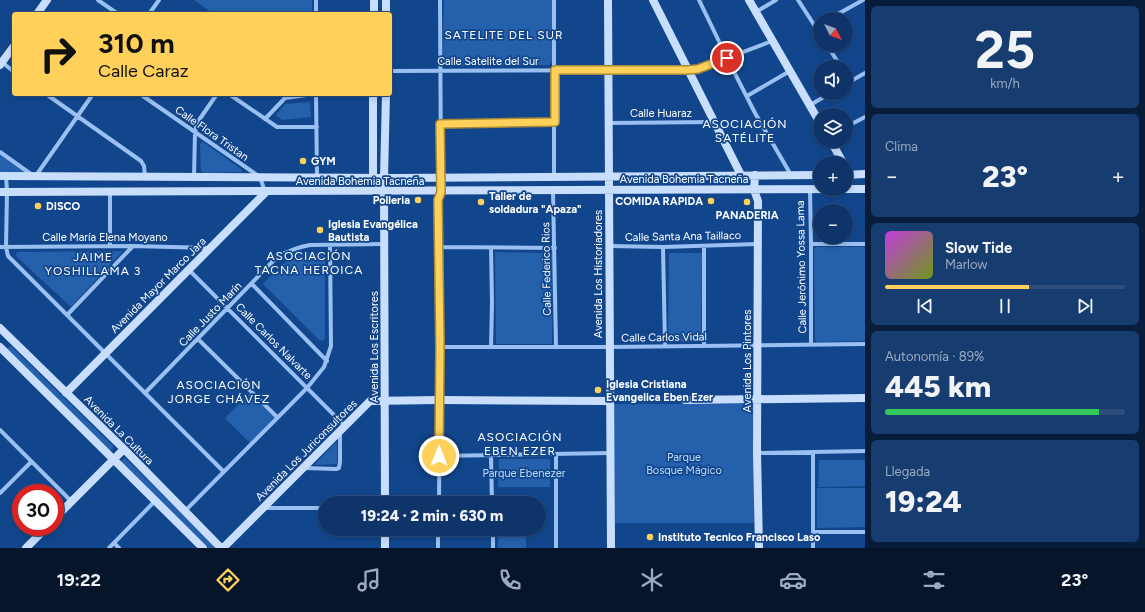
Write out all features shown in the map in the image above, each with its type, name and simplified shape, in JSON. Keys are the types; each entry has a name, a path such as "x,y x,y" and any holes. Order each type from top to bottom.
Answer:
{"street":[{"path":"38,12 47,0"},
{"path":"98,0 115,12"},
{"path":"150,12 159,0"},
{"path":"316,0 316,12"},
{"path":"374,0 374,12"},
{"path":"386,0 386,12"},
{"path":"439,496 440,347 438,200 441,192 440,0"},
{"path":"554,0 554,176"},
{"name":"Avenida Los Historiadores","path":"608,0 611,548"},
{"path":"653,0 741,175"},
{"path":"699,0 755,113 792,175"},
{"path":"749,0 813,110"},
{"path":"756,12 776,0"},
{"path":"798,0 813,24"},
{"path":"842,12 863,0"},
{"name":"Calle Satelite del Sur","path":"392,71 688,70 698,69 772,41"},
{"path":"12,48 1,62 12,70"},
{"path":"747,96 790,71"},
{"path":"853,80 865,73"},
{"path":"49,96 141,161 144,166 145,177"},
{"path":"0,152 35,177 92,96"},
{"name":"Calle Flora Tristan","path":"143,96 260,177"},
{"path":"194,177 195,132 197,123 216,96"},
{"path":"232,96 277,127 317,127"},
{"path":"265,119 285,98 300,96"},
{"path":"315,96 317,178"},
{"path":"373,96 372,178 384,192"},
{"name":"Avenida Los Escritores","path":"385,496 384,178 386,96"},
{"path":"810,105 819,100"},
{"path":"853,123 865,117"},
{"path":"440,124 555,122"},
{"name":"Calle Huaraz","path":"608,123 714,122"},
{"path":"853,173 865,174"},
{"name":"Avenida Los Pintores","path":"755,175 754,190 758,201 759,548"},
{"name":"Avenida Bohemia Tacneña","path":"3,176 384,178 813,175"},
{"path":"3,176 6,247 8,256 223,471"},
{"path":"260,177 266,192"},
{"name":"Calle Jerónimo Yossa Lama","path":"810,190 811,344"},
{"name":"Avenida Bohemia Tacneña","path":"4,192 865,190"},
{"name":"Calle Federico Rios","path":"554,191 556,346"},
{"path":"110,192 110,246"},
{"name":"Avenida Mayor Marco Jara","path":"66,393 266,192"},
{"path":"185,511 307,388 319,375 327,361 331,346 330,244"},
{"name":"Calle Justo Marín","path":"145,393 277,257 299,246 330,244 384,244"},
{"name":"Calle Santa Ana Taillaco","path":"610,246 704,246 758,244"},
{"path":"811,244 865,244"},
{"path":"67,314 133,246"},
{"name":"Calle María Elena Moyano","path":"0,247 133,246 211,248"},
{"path":"663,246 664,346"},
{"path":"704,246 704,345"},
{"path":"439,247 555,248"},
{"path":"490,248 492,302 491,347"},
{"name":"Calle Carlos Nalvarte","path":"189,270 307,388 342,429"},
{"path":"252,284 327,361"},
{"name":"Avenida La Cultura","path":"0,328 124,449 222,548"},
{"path":"9,337 0,346 203,548"},
{"path":"198,339 277,417"},
{"name":"Calle Carlos Vidal","path":"440,347 865,344"},
{"path":"685,400 865,398"},
{"name":"Avenida Los Juriconsultores","path":"222,548 370,401 610,401"},
{"path":"303,468 339,468 342,429"},
{"path":"0,430 72,502"},
{"path":"64,510 124,449"},
{"path":"758,453 865,450"},
{"path":"813,452 813,548"},
{"path":"439,456 610,453"},
{"path":"556,454 556,548"},
{"path":"491,456 492,496"},
{"path":"0,493 31,462"},
{"path":"110,548 156,501"},
{"path":"263,508 318,508"},
{"path":"813,532 865,532"},
{"path":"26,548 38,536"},
{"path":"385,536 385,548"},
{"path":"438,536 438,548"},
{"path":"493,536 493,548"},
{"path":"114,543 119,548"}],"green space":[{"path":"194,0 312,0 312,12 211,12"},
{"path":"444,0 552,0 552,62 549,65 452,66 443,59"},
{"path":"310,102 311,117 282,120 276,115 285,104"},
{"path":"203,142 241,169 242,172 204,173 201,171 200,144"},
{"path":"0,153 25,170 24,174 0,174"},
{"path":"816,247 865,247 865,341 817,342 815,339 814,249"},
{"path":"123,251 71,307 16,256 17,252"},
{"path":"495,252 553,253 552,344 496,344"},
{"path":"310,253 325,254 325,338 323,341 319,340 263,284 278,268 289,260"},
{"path":"669,253 702,253 701,342 668,341"},
{"path":"11,346 113,446 112,450 109,450 7,350 7,348"},
{"path":"251,392 275,417 250,443 225,418"},
{"name":"Parque Bosque Mágico","path":"614,404 754,404 754,523 615,523"},
{"path":"335,443 337,443 337,464 316,465 315,464"},
{"path":"125,458 214,545 214,548 209,548 121,462"},
{"name":"Parque Ebenezer","path":"499,459 550,459 550,487 498,487"},
{"path":"819,460 865,460 865,486 818,487"},
{"path":"817,488 865,488 865,527 817,528"},
{"path":"498,536 526,536 526,548 498,548"}],"place":[{"name":"GYM","path":"303,161"},
{"name":"Polleria","path":"418,200"},
{"name":"COMIDA RAPIDA","path":"711,201"},
{"name":"Taller de soldadura \"Apaza\"","path":"481,202"},
{"name":"PANADERIA","path":"747,202"},
{"name":"DISCO","path":"38,206"},
{"name":"Iglesia Evangélica Bautista","path":"320,230"},
{"name":"Iglesia Cristiana Evangelica Eben Ezer","path":"598,390"},
{"name":"Instituto Tecnico Francisco Laso","path":"650,537"}],"district":[{"name":"SATELITE DEL SUR","path":"504,35"},
{"name":"ASOCIACIÓN SATÉLITE","path":"745,131"},
{"name":"ASOCIACIÓN TACNA HEROICA","path":"309,263"},
{"name":"JAIME YOSHILLAMA 3","path":"93,264"},
{"name":"ASOCIACIÓN JORGE CHÁVEZ","path":"219,392"},
{"name":"ASOCIACIÓN EBEN EZER","path":"520,444"}],"route":[{"path":"439,456 440,347 438,200 441,192 440,124 555,122 555,70 688,70 698,69 727,58"}]}
